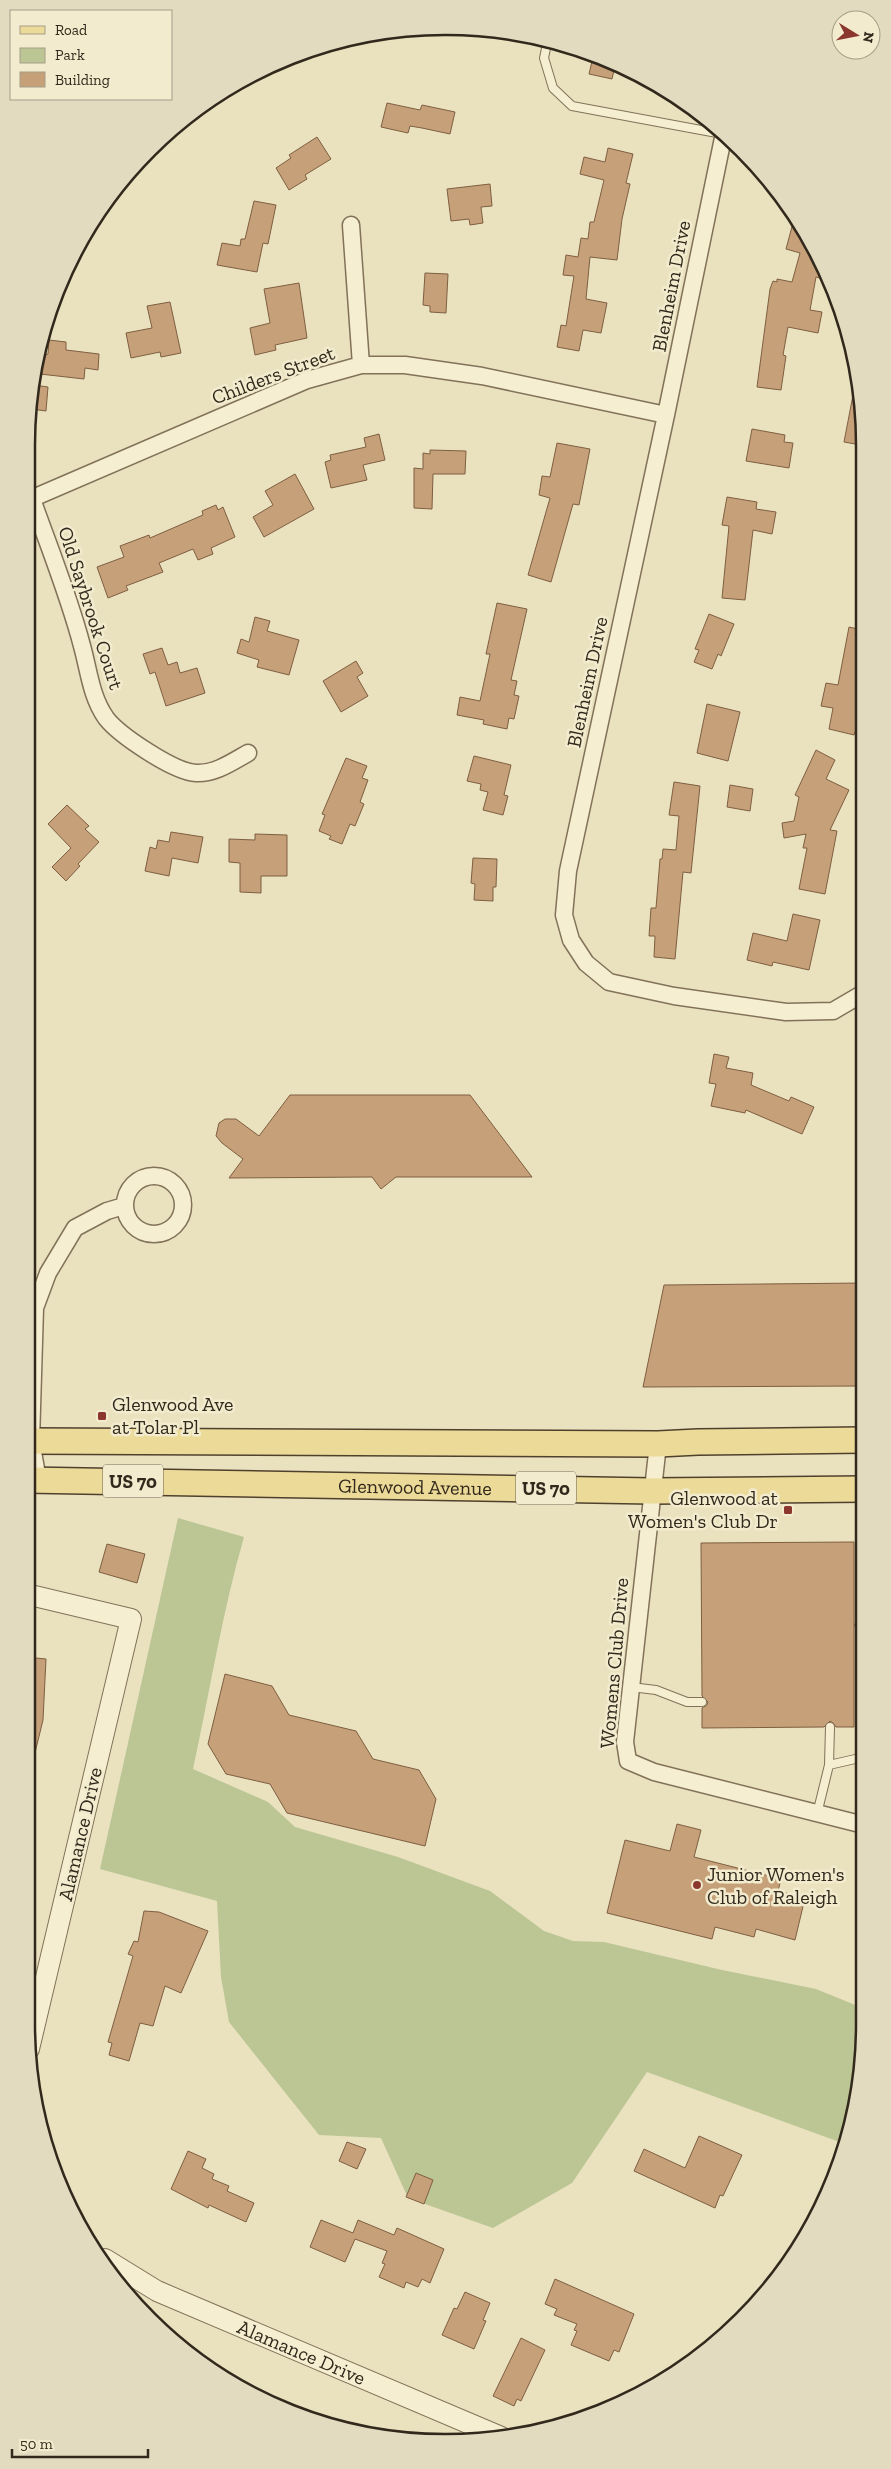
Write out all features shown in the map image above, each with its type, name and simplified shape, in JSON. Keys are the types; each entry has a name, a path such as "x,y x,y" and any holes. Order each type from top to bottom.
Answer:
{"main road":[{"name":"Glenwood Avenue","path":"35,1442 658,1444 856,1440"},
{"name":"Glenwood Avenue","path":"35,1480 652,1491 856,1489"}],"street":[{"name":"Blenheim Drive","path":"722,142 666,415 568,871 564,915 571,940 586,963 609,982 674,996 786,1012 833,1012 856,997"},
{"path":"352,225 360,365"},
{"name":"Childers Street","path":"35,497 307,380 360,365 405,365 482,376 666,415"},
{"name":"Old Saybrook Court","path":"35,517 82,646 91,687 106,718 138,745 165,762 195,773 221,769 248,753"},
{"path":"35,1308 48,1273 75,1228 107,1211 124,1206"},
{"name":"Womens Club Drive","path":"658,1444 625,1742 628,1761 654,1772 856,1823"},
{"name":"Alamance Drive","path":"35,1596 131,1619 35,2023"},
{"name":"Alamance Drive","path":"113,2264 157,2291 488,2431"}],"lane":[{"path":"546,48 544,58 553,88 572,106 709,132"},
{"path":"631,1687 656,1690 687,1702 702,1702"},
{"path":"817,1814 829,1765 830,1727"},
{"path":"829,1765 856,1759"}],"green space":[{"path":"178,1518 244,1537 223,1623 193,1769 268,1802 295,1827 398,1857 490,1891 544,1931 573,1941 604,1942 722,1970 816,1989 856,2005 852,2077 848,2104 838,2142 647,2072 572,2183 493,2228 408,2198 381,2138 319,2135 229,2022 221,1977 217,1901 100,1869"}],"building":[{"path":"592,62 614,71 612,79 589,74"},
{"path":"387,103 420,110 422,105 455,112 450,134 410,126 408,133 381,127"},
{"path":"317,137 331,159 305,175 307,179 289,190 276,168 291,158 289,155"},
{"path":"608,148 633,154 626,183 630,184 622,219 617,260 590,257 586,299 607,303 601,333 583,330 579,351 557,347 561,325 566,326 574,276 563,275 566,255 578,257 581,238 588,239 590,222 594,222 604,180 580,174 584,157 605,162"},
{"path":"490,184 492,206 481,207 483,223 470,225 469,219 451,221 447,189"},
{"path":"254,201 276,205 268,244 263,243 257,272 217,265 222,243 240,246 241,239 245,239"},
{"path":"792,226 820,278 816,277 810,310 822,312 818,333 788,327 783,355 786,356 781,390 757,387 770,289 773,281 777,282 777,279 792,282 800,253 786,249"},
{"path":"425,273 448,274 446,313 430,312 430,306 423,305"},
{"path":"299,283 307,338 275,345 276,350 255,355 250,328 270,323 264,289"},
{"path":"170,302 181,353 161,357 160,352 131,358 126,333 152,328 147,306"},
{"path":"49,340 66,342 66,350 99,354 98,370 85,368 84,379 42,374 45,355 48,354"},
{"path":"40,386 48,387 46,411 37,410"},
{"path":"853,397 856,444 844,442"},
{"path":"752,429 785,435 784,442 793,443 789,468 746,461"},
{"path":"379,434 385,460 363,465 367,480 331,488 325,462 331,460 330,455 366,447 364,438"},
{"path":"557,443 590,449 579,505 573,504 551,582 528,575 550,498 539,495 542,476 550,477"},
{"path":"430,450 466,451 465,474 433,474 432,509 414,508 414,468 423,469 423,453 430,454"},
{"path":"295,474 314,509 264,537 253,517 273,505 265,491"},
{"path":"727,497 757,502 756,509 776,512 772,534 753,530 745,600 722,598 729,526 722,525"},
{"path":"216,505 218,510 223,507 235,537 211,548 213,554 198,560 193,549 159,563 163,572 126,586 128,590 108,598 97,567 124,557 120,546 149,535 150,538 203,515 202,511"},
{"path":"497,603 527,609 511,680 517,681 514,695 519,696 514,719 509,718 507,729 483,724 484,720 457,715 460,697 480,701 490,654 486,654"},
{"path":"709,614 734,624 721,656 718,654 712,669 694,662 699,650 695,649"},
{"path":"255,617 270,621 267,631 299,640 289,675 257,667 259,660 237,653 241,639 249,642"},
{"path":"849,627 856,629 856,728 854,735 829,729 833,708 821,706 826,683 838,685"},
{"path":"162,648 168,665 177,662 180,673 197,668 205,693 166,706 155,672 150,674 143,654"},
{"path":"356,661 363,673 357,677 368,696 341,712 323,681"},
{"path":"707,704 740,712 728,761 697,753"},
{"path":"816,750 835,760 826,779 849,790 830,830 837,831 825,894 799,889 807,848 803,848 806,834 784,838 782,823 794,821 799,797 795,795"},
{"path":"474,756 511,765 504,795 508,796 503,815 483,810 488,792 480,790 481,784 467,781"},
{"path":"346,758 367,766 362,778 368,780 360,802 364,804 355,826 350,824 342,844 329,839 331,836 319,831 325,815 322,814"},
{"path":"674,782 700,786 691,873 683,872 675,959 654,957 655,936 649,936 651,908 656,908 660,859 662,859 663,849 676,850 679,816 669,815"},
{"path":"730,785 753,789 750,811 727,807"},
{"path":"67,805 89,826 85,829 99,842 78,864 80,866 66,881 52,867 71,848 48,824"},
{"path":"171,832 203,837 198,863 172,858 169,876 145,871 150,847 156,849 158,840 169,842"},
{"path":"255,834 287,835 287,876 261,876 261,893 240,892 240,863 229,862 229,839 255,840"},
{"path":"473,858 497,859 496,887 493,887 493,901 474,900 475,884 471,883"},
{"path":"793,914 820,920 809,970 773,962 772,966 747,960 753,933 787,941"},
{"path":"714,1054 729,1057 726,1068 753,1073 751,1085 789,1101 791,1097 814,1107 802,1134 746,1110 745,1113 711,1106 716,1084 709,1083"},
{"path":"290,1095 470,1095 532,1177 396,1177 381,1189 372,1177 229,1178 243,1159 216,1136 219,1123 225,1119 236,1119 259,1136"},
{"path":"856,1283 856,1386 643,1387 664,1285"},
{"path":"854,1542 854,1727 836,1727 830,1721 824,1727 702,1728 702,1708 708,1702 702,1696 701,1543"},
{"path":"107,1544 145,1554 137,1583 99,1572"},
{"path":"35,1658 46,1659 43,1720 35,1753"},
{"path":"225,1674 272,1686 289,1715 356,1731 373,1759 419,1770 436,1799 425,1846 287,1813 270,1784 226,1774 208,1744"},
{"name":"Junior Women's Club of Raleigh","path":"677,1824 701,1830 694,1857 781,1879 778,1891 805,1898 795,1940 756,1929 754,1937 715,1927 712,1939 607,1913 625,1840 670,1851"},
{"path":"144,1911 159,1912 208,1931 181,1993 165,1986 153,2026 140,2023 129,2061 109,2055 112,2043 108,2042 133,1956 128,1954 134,1941 138,1942"},
{"path":"699,2136 742,2155 723,2196 720,2195 715,2208 634,2171 644,2149 685,2168"},
{"path":"347,2142 366,2149 357,2169 339,2161"},
{"path":"188,2151 206,2159 202,2168 214,2174 212,2179 229,2186 227,2191 254,2203 246,2222 209,2205 208,2208 171,2189"},
{"path":"416,2173 433,2180 424,2204 406,2197"},
{"path":"321,2220 353,2233 358,2220 394,2235 397,2228 444,2249 430,2283 422,2279 418,2287 406,2282 404,2288 379,2277 385,2264 382,2263 387,2251 355,2239 345,2262 310,2247"},
{"path":"555,2279 634,2314 619,2352 614,2350 609,2361 571,2345 577,2331 574,2330 577,2324 554,2315 557,2309 545,2304"},
{"path":"465,2292 490,2303 483,2320 486,2321 474,2349 442,2335 454,2308 457,2309"},
{"path":"521,2338 545,2350 521,2401 517,2399 514,2406 493,2396"}],"place":[{"name":"Glenwood Ave at Tolar Pl","path":"102,1416"},
{"name":"Glenwood at Women's Club Dr","path":"788,1510"},
{"name":"Junior Women's Club of Raleigh","path":"697,1885"}]}
